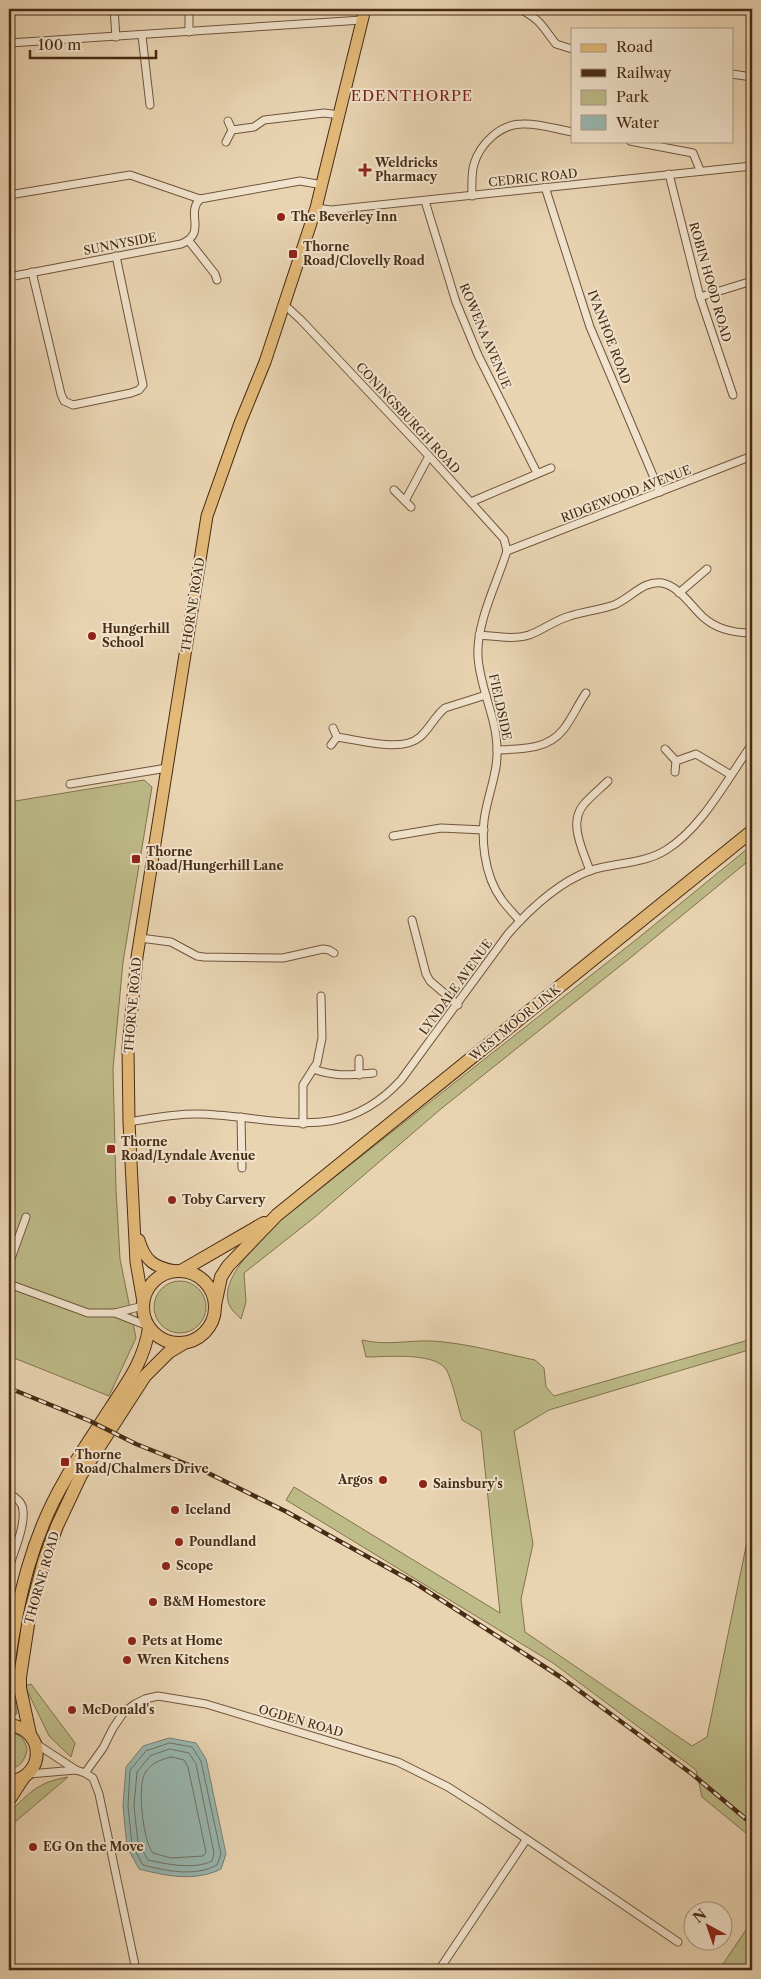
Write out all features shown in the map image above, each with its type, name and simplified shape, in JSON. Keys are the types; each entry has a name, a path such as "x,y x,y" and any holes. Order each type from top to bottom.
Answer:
{"highway":[{"name":"WESTMOOR LINK","path":"215,1305 220,1277 228,1266 277,1215 752,831"},
{"name":"WESTMOOR LINK","path":"178,1271 277,1215"},
{"path":"178,1271 197,1276 204,1281 210,1289 215,1305 209,1327 200,1336 184,1343 165,1340 149,1327 144,1315 143,1304 150,1286 158,1278 178,1271"},
{"name":"THORNE ROAD","path":"9,1661 17,1606 44,1519 64,1480 137,1368 146,1346 149,1327"},
{"name":"THORNE ROAD","path":"26,1776 36,1759 20,1688 20,1677 29,1618 42,1569 57,1526 81,1475 145,1376 169,1352 184,1343"},
{"path":"9,1725 20,1728 32,1739"},
{"path":"9,1782 26,1776"},
{"path":"9,1800 26,1776"}],"main road":[{"name":"THORNE ROAD","path":"134,1222 128,1122 128,1048 140,938 207,516 264,362 316,208 364,15"},
{"path":"134,1222 147,1259 163,1269 178,1271"},
{"path":"134,1222 136,1262 143,1304"}],"street":[{"path":"114,9 116,36"},
{"path":"189,9 189,32"},
{"path":"520,9 535,17 556,44 571,49"},
{"path":"9,43 142,36 364,15"},
{"path":"142,36 150,105"},
{"path":"734,74 752,77"},
{"path":"232,130 254,127 264,120 324,113 340,115"},
{"path":"228,121 232,130"},
{"path":"472,196 474,164 486,144 500,130 522,124 571,132"},
{"path":"226,142 232,130"},
{"path":"635,142 693,153 700,170"},
{"name":"CEDRIC ROAD","path":"316,208 331,210 425,201 700,170 752,166"},
{"name":"ROBIN HOOD ROAD","path":"669,174 700,297 732,395"},
{"path":"9,195 130,175 200,198 300,181 323,185"},
{"name":"IVANHOE ROAD","path":"545,187 590,327 660,492"},
{"path":"200,198 194,209 196,226 189,241 215,274 217,280"},
{"name":"ROWENA AVENUE","path":"425,201 456,302 489,379 538,473"},
{"name":"SUNNYSIDE","path":"9,277 189,241"},
{"path":"32,272 61,394 64,401 72,405 131,393 139,390 144,385 116,256"},
{"path":"700,297 752,281"},
{"name":"CONINGSBURGH ROAD","path":"283,307 288,308 301,320 429,456 504,539 507,551"},
{"path":"405,501 429,456"},
{"name":"RIDGEWOOD AVENUE","path":"507,551 752,456"},
{"path":"471,502 551,468"},
{"path":"394,490 411,507"},
{"name":"FIELDSIDE","path":"507,551 480,635 478,656 496,732 497,750 497,765 486,807 484,849 494,884 501,899 520,920"},
{"path":"679,593 707,569"},
{"path":"480,635 513,638 528,635 569,616 614,605 626,600 637,590 662,583 679,593 704,618 715,625 730,631 752,633"},
{"path":"497,750 532,748 550,741 564,729 586,693"},
{"path":"337,737 393,745 408,744 419,738 445,708 486,695"},
{"path":"332,728 337,737"},
{"path":"331,744 337,737"},
{"name":"LYNDALE AVENUE","path":"128,1122 195,1114 315,1124 355,1114 379,1100 401,1080 520,920 555,891 590,871 647,859 667,850 690,830 752,744"},
{"path":"665,749 676,761"},
{"path":"676,761 696,754 731,775"},
{"path":"674,772 676,761"},
{"path":"70,784 167,768"},
{"path":"590,871 578,835 576,819 584,804 608,781"},
{"path":"393,836 441,828 484,830"},
{"path":"412,920 426,974 430,981 458,1005"},
{"path":"140,938 172,942 196,956 204,958 283,958 323,949 334,953"},
{"path":"303,1124 302,1091 306,1078 317,1063 322,1038 322,996"},
{"path":"359,1059 359,1075"},
{"path":"313,1070 330,1075 373,1073"},
{"path":"241,1117 242,1168"},
{"path":"9,1264 26,1217"},
{"path":"9,1284 88,1313 115,1313 143,1304"},
{"path":"115,1313 149,1327"},
{"path":"9,1494 18,1500 24,1509 23,1520 9,1568"},
{"name":"OGDEN ROAD","path":"86,1772 103,1748 124,1712 145,1699 158,1696 206,1704 398,1762 448,1787 678,1942"},
{"path":"32,1739 76,1770"},
{"path":"26,1776 76,1770 86,1772 93,1778 99,1794 136,1970"},
{"path":"439,1970 526,1840"}],"green space":[{"path":"144,780 152,787 123,962 113,1069 120,1259 136,1338 109,1396 9,1356 9,802"},
{"path":"752,845 752,858 442,1108 315,1217 244,1273 246,1302 241,1319 233,1311 227,1297 229,1285 235,1272 255,1246 284,1217 637,939"},
{"path":"175,1281 185,1281 199,1288 206,1302 206,1312 199,1326 185,1333 175,1333 165,1329 158,1322 154,1312 154,1302 158,1292 165,1285"},
{"path":"752,1339 752,1349 549,1410 514,1431 533,1544 521,1599 525,1632 692,1746 707,1737 750,1527 752,1399 752,1838 702,1797 696,1770 553,1663 286,1500 294,1487 500,1613 481,1431 462,1420 448,1372 439,1363 408,1356 366,1357 362,1340 380,1343 445,1342 535,1360 544,1368 546,1387 554,1396"},
{"path":"31,1684 75,1743 71,1757 49,1736 25,1686"},
{"path":"14,1690 17,1714 9,1714 9,1691"},
{"path":"9,1732 21,1738 27,1750 21,1763 9,1769"},
{"path":"68,1777 9,1827 9,1813 29,1794 41,1785"},
{"path":"752,1921 752,1970 719,1970 731,1952 734,1952 734,1948"}],"water":[{"path":"169,1738 196,1743 206,1759 226,1854 221,1869 211,1873 191,1877 160,1874 139,1869 127,1847 123,1806 126,1767 143,1746"}],"railway":[{"path":"9,1388 90,1421 136,1444 204,1471 287,1512 415,1583 562,1678 692,1774 752,1824"}],"place":[{"name":"Weldricks Pharmacy","path":"365,170"},
{"name":"The Beverley Inn","path":"281,217"},
{"name":"Thorne Road/Clovelly Road","path":"293,254"},
{"name":"Hungerhill School","path":"92,636"},
{"name":"Thorne Road/Hungerhill Lane","path":"136,859"},
{"name":"Thorne Road/Lyndale Avenue","path":"111,1149"},
{"name":"Toby Carvery","path":"172,1200"},
{"name":"Thorne Road/Chalmers Drive","path":"65,1462"},
{"name":"Argos","path":"383,1480"},
{"name":"Sainsbury's","path":"423,1484"},
{"name":"Iceland","path":"175,1510"},
{"name":"Poundland","path":"179,1542"},
{"name":"Scope","path":"166,1566"},
{"name":"B&M Homestore","path":"153,1602"},
{"name":"Pets at Home","path":"132,1641"},
{"name":"Wren Kitchens","path":"127,1660"},
{"name":"McDonald's","path":"72,1710"},
{"name":"EG On the Move","path":"33,1847"}],"district":[{"name":"EDENTHORPE","path":"412,96"}]}
